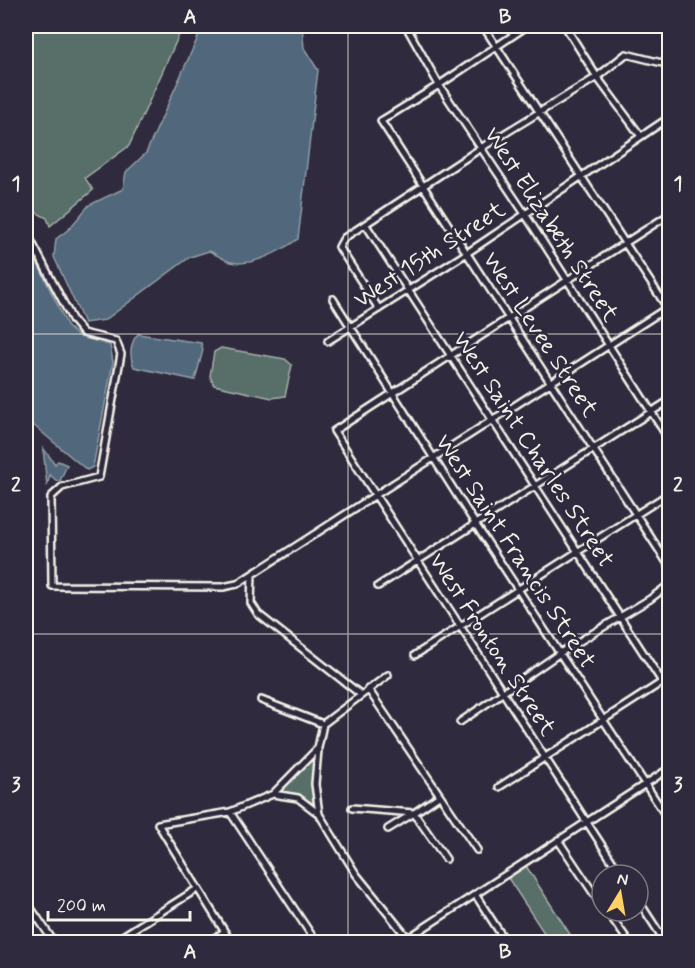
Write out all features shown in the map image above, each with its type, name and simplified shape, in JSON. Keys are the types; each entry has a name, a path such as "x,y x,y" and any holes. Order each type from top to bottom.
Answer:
{"street":[{"name":"West Elizabeth Street","path":"406,26 439,86 525,214 669,441"},
{"path":"26,231 73,321 83,333 116,341 122,354 99,477 62,487 51,498 52,586 231,586 377,495 492,418 669,308 623,243 483,26"},
{"path":"439,86 527,26"},
{"path":"566,26 597,77 640,135"},
{"path":"379,309 339,247 344,238 425,187 481,148 597,77 626,54 669,65"},
{"name":"West Levee Street","path":"439,86 381,121 669,567"},
{"name":"West 15th Street","path":"328,341 467,253 669,117"},
{"path":"392,393 669,214"},
{"name":"West Saint Charles Street","path":"366,225 669,694"},
{"name":"West Saint Francis Street","path":"333,299 476,525 669,822"},
{"name":"West Fronton Street","path":"392,393 334,431 614,863"},
{"path":"378,586 669,400"},
{"path":"415,655 579,553 669,493"},
{"path":"252,575 251,603 258,614 360,694"},
{"path":"460,722 560,653 669,584"},
{"path":"388,675 323,724 315,784 320,814 357,874 407,942 475,894 669,768"},
{"path":"499,787 669,677"},
{"path":"368,689 477,850"},
{"path":"261,700 323,724"},
{"path":"231,942 158,824 230,812 273,794 318,748"},
{"path":"273,794 298,798 320,814"},
{"path":"388,829 440,796"},
{"path":"352,808 414,813"},
{"path":"230,812 316,942"},
{"path":"414,813 446,859"},
{"path":"558,840 590,888"},
{"path":"113,942 197,889"},
{"path":"475,894 506,942"},
{"path":"26,901 54,942"},
{"path":"650,920 662,940 669,932"},
{"path":"616,923 629,942"},
{"path":"208,942 224,932"}],"green space":[{"path":"26,26 183,26 129,146 85,178 93,190 50,226 47,218 26,207"},
{"path":"221,348 285,359 292,365 285,396 272,398 214,385 210,376 214,352"},
{"path":"26,515 29,589 26,715"},
{"path":"311,760 314,761 315,804 299,796 280,791"},
{"path":"526,866 575,942 550,942 508,878"}],"water":[{"path":"203,26 302,26 304,48 318,70 298,239 275,253 248,262 231,262 209,251 190,257 105,320 84,323 54,257 56,239 69,229 89,205 123,189 126,172 146,153"},
{"path":"26,239 68,327 78,336 110,345 113,362 93,467 87,470 26,419"},
{"path":"138,334 201,343 203,350 195,380 134,367 131,350"},
{"path":"43,448 55,464 58,461 67,465 60,481 50,475 47,486"}]}
